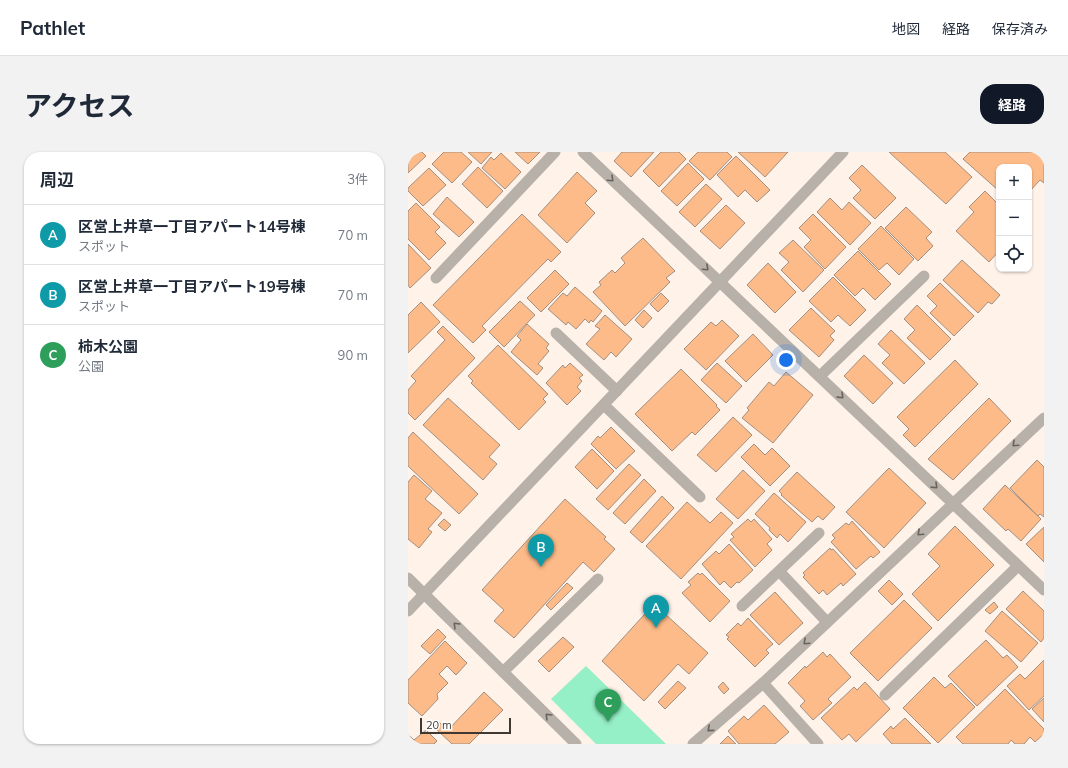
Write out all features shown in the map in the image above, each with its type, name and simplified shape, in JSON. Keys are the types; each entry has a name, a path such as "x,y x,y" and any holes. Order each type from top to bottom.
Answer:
{"street":[{"path":"436,278 555,152"},
{"path":"583,152 1044,590"},
{"path":"408,611 843,152"},
{"path":"820,376 924,276"},
{"path":"556,333 617,391"},
{"path":"604,405 700,497"},
{"path":"693,744 762,683 1044,418"},
{"path":"742,606 819,532"},
{"path":"885,695 1018,566"},
{"path":"779,571 827,622"},
{"path":"408,578 576,744"},
{"path":"503,672 598,579"},
{"path":"762,683 818,744"}],"green space":[{"path":"586,666 666,744 596,744 551,699"}],"building":[{"path":"408,152 422,152 426,156 408,173"},
{"path":"444,152 461,152 472,162 452,183 432,164"},
{"path":"468,152 492,152 481,164"},
{"path":"515,152 540,152 528,164"},
{"path":"622,152 654,152 631,177 614,161"},
{"path":"661,152 679,152 686,159 659,187 643,171"},
{"path":"698,152 727,152 732,157 710,180 689,161"},
{"path":"738,152 788,152 765,177"},
{"path":"889,152 945,152 972,177 946,204"},
{"path":"970,152 1044,152 1044,183 1040,180 1032,189 1032,164 996,164 996,188 963,159"},
{"path":"501,153 521,172 505,189 482,168 491,157 494,160"},
{"path":"736,156 770,190 757,202 745,190 738,197 717,175"},
{"path":"688,163 704,179 677,206 661,191"},
{"path":"862,165 896,198 875,219 853,198 861,190 849,178"},
{"path":"478,167 503,191 487,208 462,184"},
{"path":"429,168 446,185 423,206 408,191 408,188"},
{"path":"577,172 597,191 585,203 595,213 567,243 538,215"},
{"path":"706,184 722,199 695,227 679,212"},
{"path":"985,191 996,202 996,254 989,262 956,231 974,212 969,207"},
{"path":"447,197 474,222 459,237 433,214"},
{"path":"830,198 842,210 849,202 871,223 850,245 817,212"},
{"path":"416,203 440,227 435,232 446,243 429,260 408,239 408,211"},
{"path":"726,205 745,223 720,249 700,231"},
{"path":"906,207 932,232 926,238 933,246 918,261 885,228"},
{"path":"522,214 561,252 551,262 548,259 482,326 486,330 473,343 433,305"},
{"path":"813,214 846,247 825,269 804,247 811,240 799,228"},
{"path":"881,226 914,259 899,275 887,263 879,270 858,249"},
{"path":"643,238 675,271 666,278 670,282 625,326 593,292 601,285 599,282 612,270 615,273 625,263 621,258"},
{"path":"793,240 824,270 803,292 781,270 789,262 779,253"},
{"path":"408,244 431,268 410,288 408,285"},
{"path":"858,251 891,284 875,300 863,288 855,296 834,275"},
{"path":"962,260 1000,295 992,304 988,302 978,313 943,280"},
{"path":"768,263 796,292 775,313 747,285"},
{"path":"555,270 569,284 541,312 527,298"},
{"path":"833,277 866,310 850,326 838,315 831,322 809,301"},
{"path":"940,283 974,316 954,336 930,313 937,306 927,296"},
{"path":"575,287 602,311 593,322 591,320 589,323 585,319 576,329 568,322 566,325 548,309 563,293 567,296"},
{"path":"661,293 669,301 658,312 650,304"},
{"path":"520,301 535,315 504,347 489,332"},
{"path":"421,302 440,322 408,353 408,315"},
{"path":"917,305 951,339 930,360 907,338 915,330 904,319"},
{"path":"811,308 835,331 830,336 834,340 819,357 789,330"},
{"path":"644,310 652,318 643,328 635,320"},
{"path":"605,315 632,339 616,357 611,352 604,360 586,344 600,329 595,326"},
{"path":"722,320 739,336 706,370 684,349 711,322 716,326"},
{"path":"527,324 549,344 546,348 549,351 538,364 543,368 537,375 511,352 521,340 517,336"},
{"path":"443,326 475,358 415,420 408,413 408,390 416,381 411,376 445,340 437,332"},
{"path":"891,330 925,363 904,384 882,363 890,355 878,344"},
{"path":"753,334 773,355 746,382 725,361"},
{"path":"498,345 548,394 543,399 546,402 519,430 471,383 473,381 468,376"},
{"path":"864,355 893,383 873,404 844,376"},
{"path":"955,360 978,384 915,447 903,435 909,429 897,417"},
{"path":"570,363 583,375 579,378 582,381 577,387 581,391 567,405 546,383 563,365 565,368"},
{"path":"717,363 742,386 726,403 701,380"},
{"path":"681,369 717,405 716,406 720,410 695,435 692,432 672,451 635,414"},
{"path":"786,372 813,395 773,443 742,418 749,410 747,408 769,382 774,386"},
{"path":"448,398 500,445 489,457 497,464 483,480 423,425"},
{"path":"989,398 1011,421 953,480 928,459"},
{"path":"733,417 752,435 716,472 697,455"},
{"path":"611,427 635,451 616,469 591,444 598,436 600,438"},
{"path":"413,432 478,494 459,514 408,466 408,438"},
{"path":"754,444 765,455 772,448 790,466 770,486 741,457"},
{"path":"592,449 614,471 597,489 575,467"},
{"path":"1037,460 1044,467 1044,517 1040,514 1038,516 1010,488"},
{"path":"629,464 641,475 608,510 596,499"},
{"path":"889,468 926,503 884,548 846,512"},
{"path":"743,470 765,491 738,519 716,499"},
{"path":"797,472 835,507 823,520 818,516 812,522 781,495 782,494 779,491"},
{"path":"414,475 432,491 425,499 442,513 428,529 432,532 419,548 408,539 408,482"},
{"path":"644,479 656,491 625,524 613,513"},
{"path":"1005,485 1041,519 1021,541 1008,529 1006,531 983,509"},
{"path":"774,493 806,522 788,542 780,534 777,538 769,530 770,528 755,514"},
{"path":"662,496 674,508 642,543 630,532"},
{"path":"565,499 606,537 604,539 615,549 594,572 583,562 514,638 494,621 504,610 482,590"},
{"path":"687,502 710,523 721,512 733,523 681,579 646,546"},
{"path":"444,519 451,525 445,531 438,525"},
{"path":"748,519 751,522 754,519 772,539 767,544 772,550 755,567 730,540 734,537 731,534"},
{"path":"852,521 880,552 873,558 871,556 856,569 831,542 835,538 832,535 846,523 849,525"},
{"path":"955,526 994,565 938,621 912,594 940,566 928,554"},
{"path":"1044,527 1044,562 1026,544"},
{"path":"729,544 753,570 731,588 724,581 720,585 702,564 716,551 719,554"},
{"path":"830,548 831,550 833,549 856,574 843,586 841,583 827,595 823,590 819,594 803,577 805,575 803,573"},
{"path":"698,573 700,575 702,573 730,601 710,622 682,593 691,585 688,582"},
{"path":"889,580 903,594 892,605 878,591"},
{"path":"567,583 573,588 551,610 546,605"},
{"path":"1023,591 1044,611 1044,638 1041,642 1006,609"},
{"path":"775,592 803,623 779,645 750,615"},
{"path":"904,600 932,628 878,681 850,653"},
{"path":"994,602 998,607 990,614 985,610"},
{"path":"654,604 708,653 689,674 678,664 644,701 602,661"},
{"path":"1002,611 1038,643 1021,662 985,631"},
{"path":"748,618 773,644 766,650 769,653 755,667 727,639 729,637 726,635 738,623 741,626"},
{"path":"438,629 446,637 430,654 421,646"},
{"path":"563,637 574,647 549,672 538,661"},
{"path":"986,640 1003,658 1007,655 1018,667 977,706 948,676"},
{"path":"445,641 467,663 456,675 447,666 439,674 448,683 437,694 438,699 422,716 408,703 408,680"},
{"path":"823,652 827,657 830,654 851,677 828,699 832,703 813,720 800,706 805,701 788,683 805,666 806,668"},
{"path":"1044,660 1044,696 1029,710 1007,686 1020,674 1025,679"},
{"path":"934,677 945,688 951,683 975,707 938,743 903,708"},
{"path":"678,681 686,688 665,709 658,702"},
{"path":"723,682 729,689 724,694 718,687"},
{"path":"865,682 890,709 856,742 849,734 842,740 821,718 854,687 857,690"},
{"path":"1005,689 1044,729 1044,734 1035,742 1030,737 1024,744 1015,744 1011,740 1008,744 963,744 956,737"},
{"path":"484,692 503,710 469,744 452,744 434,727 439,722 448,730"},
{"path":"1044,698 1044,722 1032,709"},
{"path":"764,705 789,732 775,744 739,744 728,731 744,716 748,720"},
{"path":"905,718 931,744 892,744 883,734 891,726 893,729"},
{"path":"426,730 437,741 434,744 408,744 408,734 414,740"},
{"path":"728,736 736,744 720,744"}],"place":[{"name":"区営上井草一丁目アパート19号棟","path":"541,567"},
{"name":"区営上井草一丁目アパート14号棟","path":"656,628"},
{"name":"柿木公園","path":"608,722"}]}
